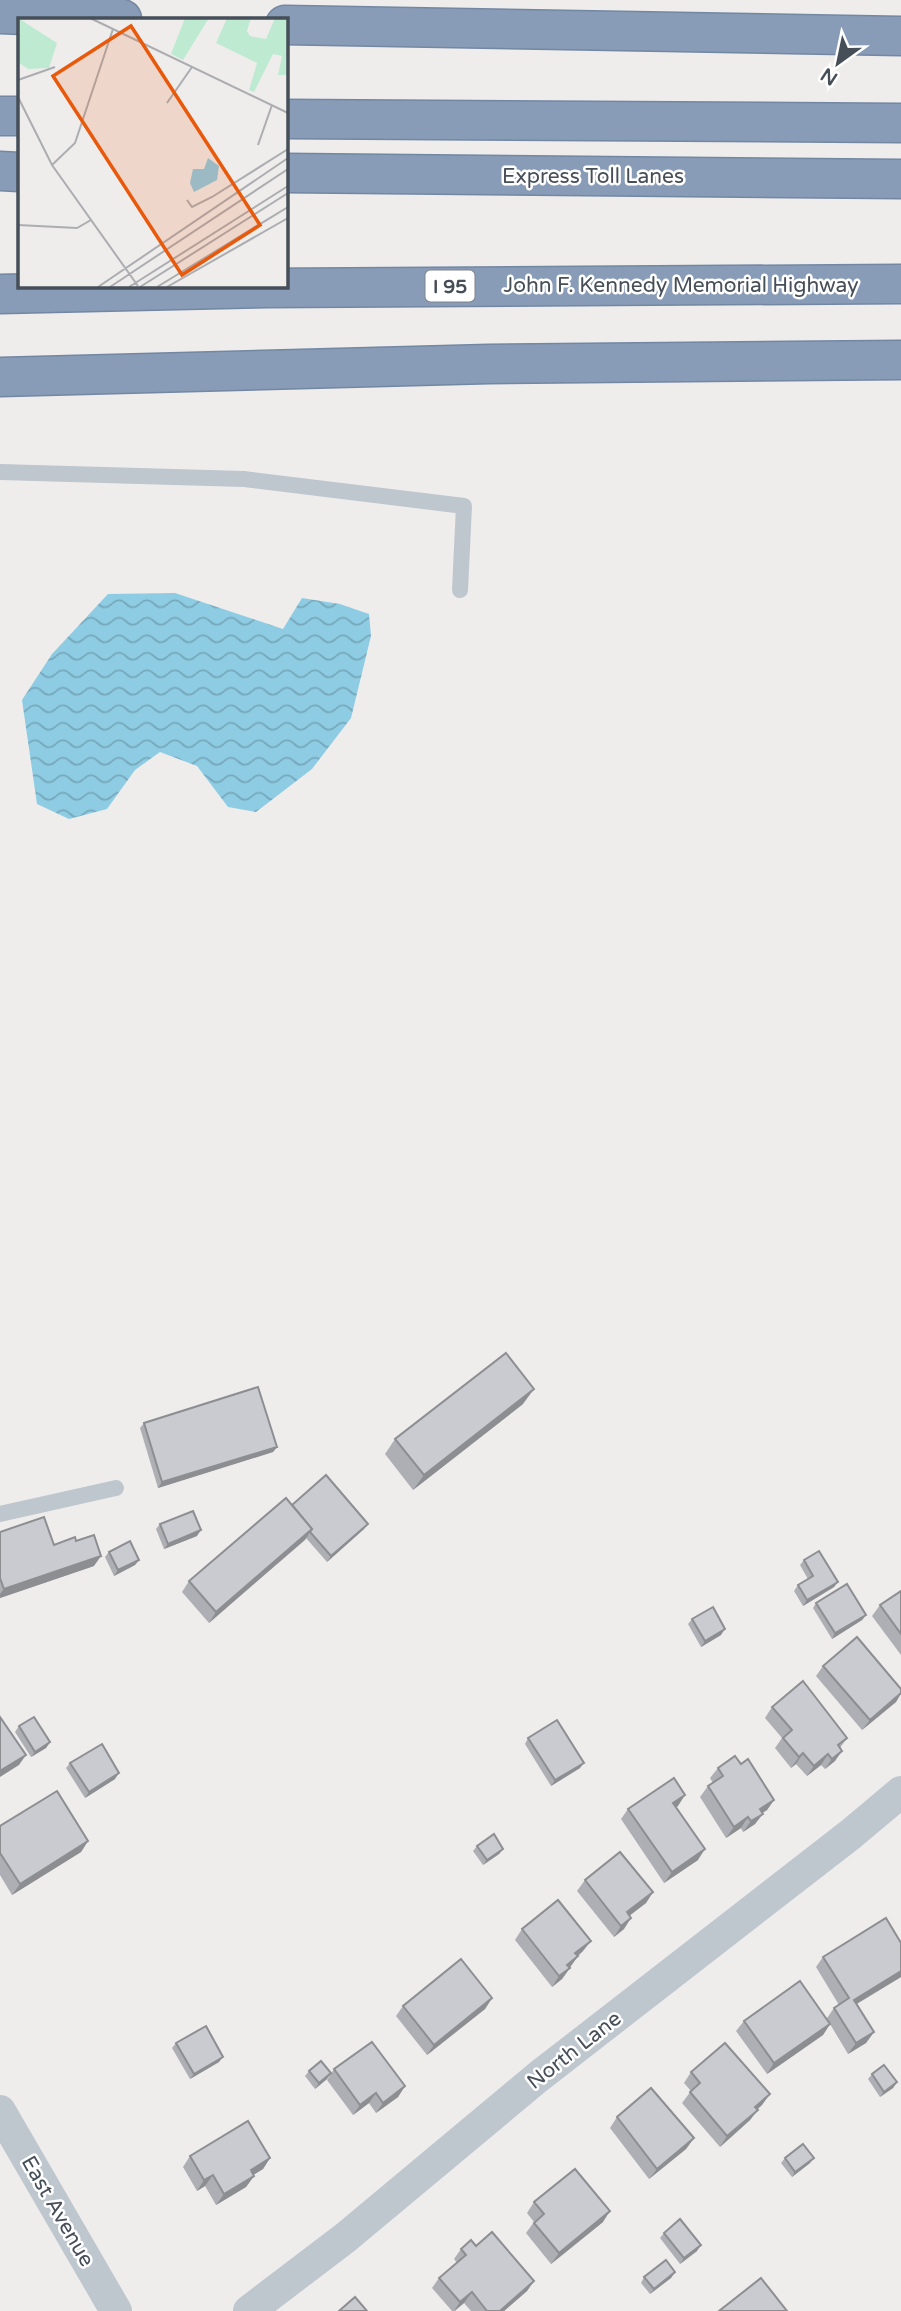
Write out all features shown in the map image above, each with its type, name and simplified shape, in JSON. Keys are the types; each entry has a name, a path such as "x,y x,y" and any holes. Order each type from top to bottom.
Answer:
{"highway":[{"path":"0,14 98,18"},
{"path":"287,25 901,36"},
{"path":"0,116 18,116"},
{"path":"287,119 901,123"},
{"path":"0,172 18,172"},
{"name":"Express Toll Lanes","path":"287,173 901,179"},
{"name":"John F. Kennedy Memorial Highway","path":"0,294 309,288 901,284"},
{"path":"0,377 528,363 901,360"}],"street":[{"name":"North Lane","path":"249,2311 345,2238 538,2077 851,1834 901,1792"},
{"name":"East Avenue","path":"0,2111 116,2311"}],"lane":[{"path":"0,472 244,479 464,506 460,590"},
{"path":"0,1514 116,1488"}],"water":[{"path":"175,593 283,629 302,598 340,604 369,614 371,636 351,718 312,769 256,812 228,807 197,766 160,752 135,770 107,809 69,819 37,804 22,700 52,654 108,594"}],"building":[{"path":"506,1353 534,1389 424,1475 395,1439"},
{"path":"258,1387 277,1447 162,1482 144,1423"},
{"path":"326,1475 368,1524 331,1556 310,1532 312,1529 292,1505"},
{"path":"286,1498 312,1529 216,1612 189,1581"},
{"path":"193,1511 201,1530 168,1544 160,1524"},
{"path":"44,1517 54,1545 75,1537 76,1541 94,1535 101,1556 4,1589 0,1578 0,1532"},
{"path":"130,1541 139,1560 118,1570 109,1552"},
{"path":"819,1551 838,1582 807,1600 798,1585 813,1576 804,1560"},
{"path":"847,1584 866,1615 835,1633 816,1603"},
{"path":"901,1591 901,1634 880,1605"},
{"path":"713,1607 725,1629 705,1641 692,1619"},
{"path":"857,1637 901,1689 901,1693 870,1720 823,1666"},
{"path":"803,1681 847,1738 838,1745 842,1751 832,1759 828,1754 814,1766 803,1753 799,1757 783,1738 792,1730 772,1707"},
{"path":"0,1717 26,1755 0,1771"},
{"path":"34,1717 50,1742 35,1752 19,1726"},
{"path":"557,1720 584,1763 555,1780 528,1738"},
{"path":"102,1744 119,1773 89,1792 70,1763"},
{"path":"735,1756 741,1764 748,1759 774,1800 760,1809 763,1814 751,1821 748,1817 734,1827 708,1786 723,1776 718,1768"},
{"path":"674,1778 685,1795 673,1803 705,1849 672,1872 628,1809"},
{"path":"57,1791 88,1841 20,1884 0,1853 0,1826"},
{"path":"494,1834 503,1849 487,1860 477,1846"},
{"path":"620,1852 653,1892 627,1912 631,1918 621,1926 585,1880"},
{"path":"558,1900 591,1941 575,1953 578,1956 567,1965 570,1968 559,1976 522,1929"},
{"path":"886,1918 901,1943 901,1971 854,2000 874,2032 856,2043 834,2008 849,1998 823,1957"},
{"path":"461,1959 492,1998 434,2045 403,2006"},
{"path":"800,1981 830,2024 774,2063 744,2021"},
{"path":"206,2026 223,2057 194,2074 176,2043"},
{"path":"372,2042 405,2086 383,2103 376,2093 360,2105 334,2069"},
{"path":"725,2043 770,2094 755,2107 758,2110 727,2136 690,2092 700,2083 691,2072"},
{"path":"321,2061 331,2073 319,2083 309,2071"},
{"path":"884,2065 897,2082 884,2092 872,2074"},
{"path":"651,2088 694,2138 657,2169 617,2117"},
{"path":"248,2121 270,2158 251,2170 254,2176 224,2194 213,2175 204,2180 190,2156"},
{"path":"803,2144 814,2158 795,2172 785,2158"},
{"path":"575,2169 610,2211 559,2253 534,2223 544,2214 534,2202"},
{"path":"680,2219 701,2245 684,2258 664,2233"},
{"path":"492,2232 534,2281 500,2311 487,2311 472,2292 460,2302 439,2278 466,2255 461,2249 471,2240 476,2246"},
{"path":"666,2260 675,2272 654,2289 644,2277"},
{"path":"761,2278 787,2311 719,2311"},
{"path":"355,2297 367,2311 339,2311"}]}
